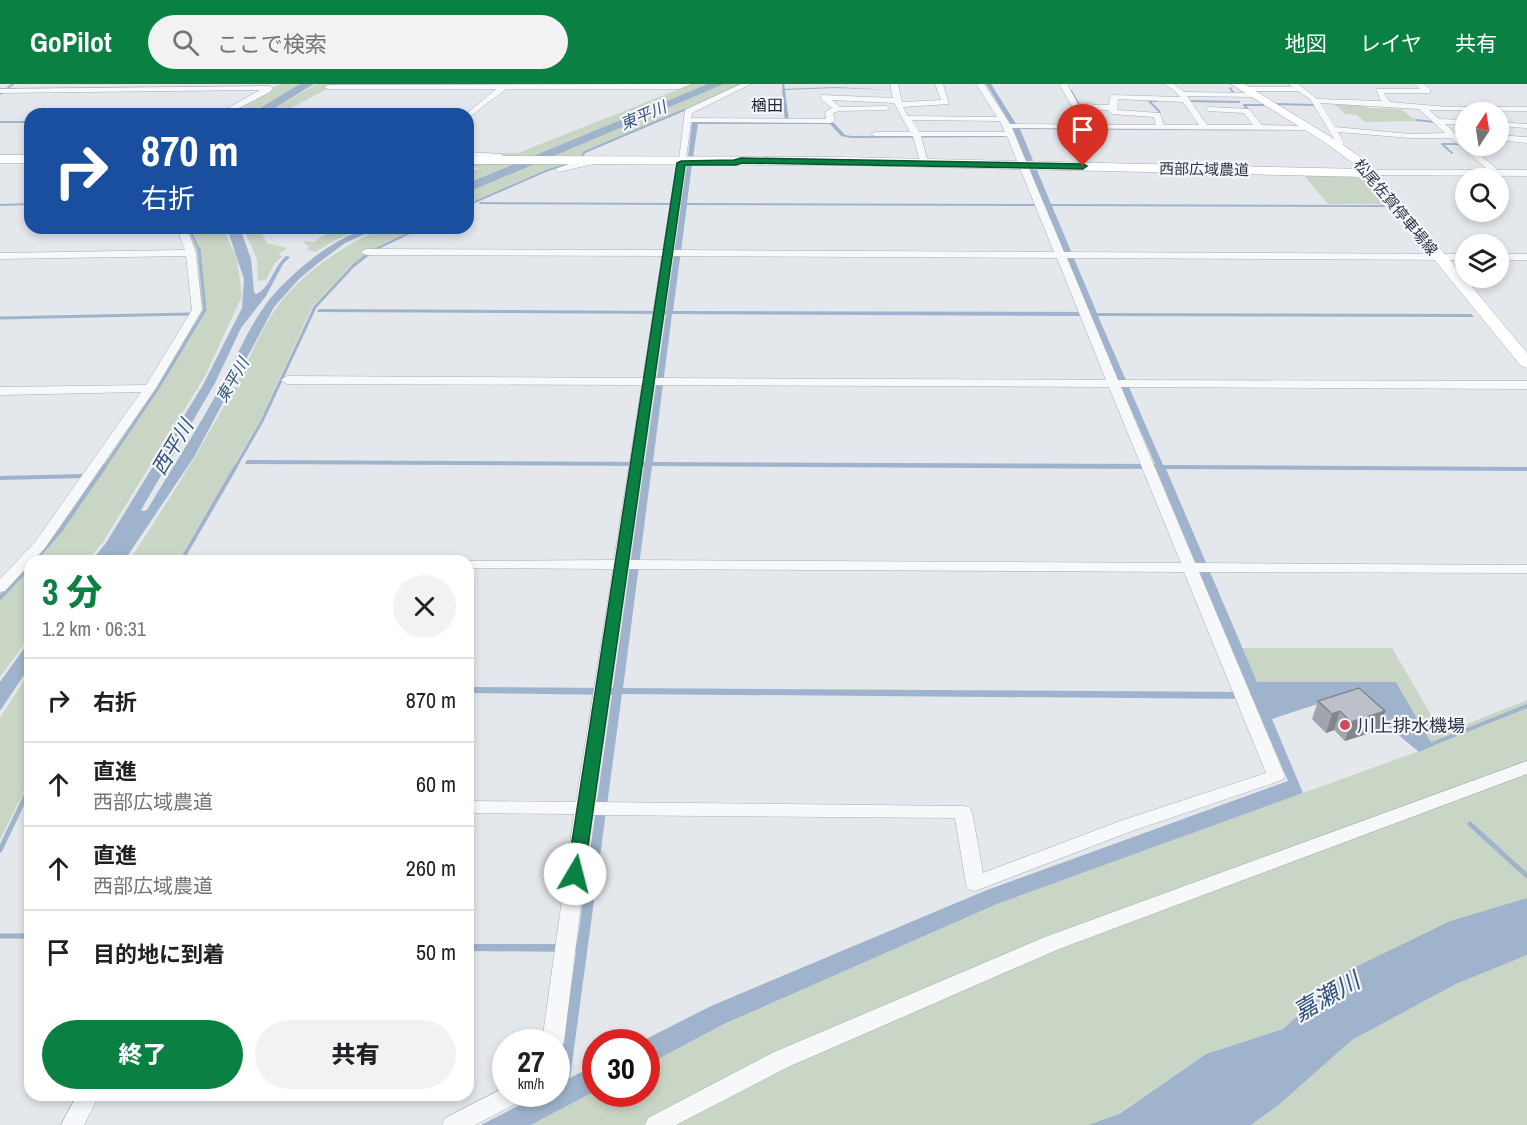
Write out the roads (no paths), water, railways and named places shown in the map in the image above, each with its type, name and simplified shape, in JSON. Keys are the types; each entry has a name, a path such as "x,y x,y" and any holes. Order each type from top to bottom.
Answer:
{"street":[{"path":"0,100 21,84"},
{"path":"328,87 679,87 688,84"},
{"path":"555,1029 565,947 588,807 602,691 630,564 637,464 656,381 660,312 674,254 675,204 687,120 691,109 747,84"},
{"path":"894,84 899,104 917,136 924,163"},
{"path":"687,120 831,121 829,112 838,110 946,102 939,84"},
{"path":"474,807 963,812 975,884 1126,826 1276,776 1007,126 980,84"},
{"path":"1063,84 1078,106 1086,126"},
{"path":"1168,84 1178,89 1183,102 1195,118 1201,121 1205,129"},
{"path":"1386,104 1379,91 1427,91 1419,84"},
{"path":"1,91 273,86"},
{"path":"232,108 273,86"},
{"path":"474,111 505,86"},
{"path":"1161,128 1158,111 1112,112 1114,97 1183,102 1244,89 1297,86 1315,101 1340,142 1338,146"},
{"name":"松尾佐賀停車場線","path":"1244,89 1357,159 1527,363"},
{"path":"838,110 824,98 852,97 899,104"},
{"path":"1315,101 1422,108 1527,109"},
{"path":"1078,106 1113,108"},
{"path":"1422,108 1490,168"},
{"path":"1210,109 1246,111 1261,129"},
{"path":"906,118 1007,126 1309,128"},
{"path":"1436,121 1455,122"},
{"path":"1509,125 1527,126"},
{"path":"875,134 917,136 1007,126"},
{"path":"1331,129 1410,136 1454,135"},
{"path":"1509,138 1527,140"},
{"path":"583,158 736,163 741,160"},
{"path":"0,159 24,159"},
{"path":"474,160 512,160 557,164 741,160 1023,165"},
{"path":"557,164 681,160"},
{"name":"西部広域農道","path":"1023,165 1369,173"},
{"path":"1369,173 1455,173"},
{"path":"1509,173 1527,173"},
{"path":"31,555 150,388 197,310 191,253 184,234"},
{"path":"366,252 1455,257"},
{"path":"0,256 191,253"},
{"path":"1509,257 1527,257"},
{"path":"287,380 1527,385"},
{"path":"0,391 150,388"},
{"path":"0,588 24,563"},
{"path":"474,564 1527,569"},
{"path":"656,1125 780,1060 1052,943 1527,766"},
{"path":"72,1125 85,1101"},
{"path":"453,1125 492,1105"}],"water":[{"path":"986,84 991,84 1018,127 1300,131 1020,129 1051,204 1384,205 1385,207 1052,206 1097,313 1471,314 1474,317 1098,316 1163,465 1527,467 1527,471 1166,469 1257,682 1396,682 1433,746 1419,752 1354,698 1342,696 1272,719 1303,793 997,904 724,1024 660,1058 660,1032 711,1006 987,890 1288,781 1253,699 622,694 570,1078 570,1029 565,1029 576,952 474,951 474,944 577,944 612,695 474,693 474,687 613,688 644,466 245,464 247,460 645,462 666,314 317,312 319,309 666,311 681,205 479,204 480,202 681,203 687,164 692,164 687,203 1044,204 1011,125","holes":["687,205 1045,206 1089,312 673,311","672,314 1090,316 1155,464 653,462","652,466 1156,469 1250,692 623,688"]},
{"path":"835,87 894,90 835,88 785,90 789,122 834,123 845,135 852,136 1003,135 1004,137 851,138 841,136 830,124 698,124 693,157 688,157 692,122 785,122 782,89"},
{"path":"229,234 242,234 251,259 256,294 265,288 286,256 290,257 283,264 266,296 241,328 215,383 141,510 143,511 147,510 195,432 252,326 273,295 299,269 331,245 353,234 365,234 345,243 317,264 299,279 274,307 194,457 128,555 96,555 106,543 203,385 242,308 244,279"},
{"path":"24,648 24,675 0,711 0,682"},
{"name":"嘉瀬川","path":"1527,898 1527,955 1456,984 1352,1040 1280,1104 1251,1125 1088,1125 1119,1114 1206,1054 1283,1029 1345,972 1450,921"},
{"path":"582,1072 582,1098 570,1104 570,1078"},
{"path":"516,1107 565,1107 531,1125 481,1125"}],"waterway":[{"path":"0,94 13,84"},
{"name":"西平川","path":"266,108 308,84"},
{"name":"東平川","path":"474,186 718,84"},
{"path":"783,84 784,89"},
{"path":"1230,88 1235,95"},
{"path":"1071,91 1080,106"},
{"path":"1157,101 1149,101 1159,111 1160,116"},
{"path":"1186,101 1239,102"},
{"path":"1275,104 1314,105"},
{"path":"1249,111 1244,105 1263,105"},
{"path":"1082,108 1089,125"},
{"path":"580,158 585,152 684,110"},
{"path":"1416,120 1435,122"},
{"path":"0,122 24,122"},
{"path":"1452,153 1442,144 1455,144"},
{"path":"474,202 548,170 570,164"},
{"path":"0,205 24,204"},
{"path":"192,234 199,250"},
{"path":"376,249 374,250 407,234"},
{"path":"104,468 158,388 205,310 199,249"},
{"path":"235,468 262,421 315,307 353,266 367,255"},
{"path":"0,318 189,314"},
{"path":"39,555 60,531 105,466"},
{"path":"184,555 236,466"},
{"path":"0,478 84,476"},
{"path":"0,598 24,572"},
{"path":"1432,744 1527,706"},
{"path":"0,850 24,800"},
{"path":"1470,824 1527,876"},
{"path":"0,936 24,936"}],"place":[{"name":"川上排水機場","path":"1345,725"}],"district":[{"name":"楢田","path":"767,105"}]}
